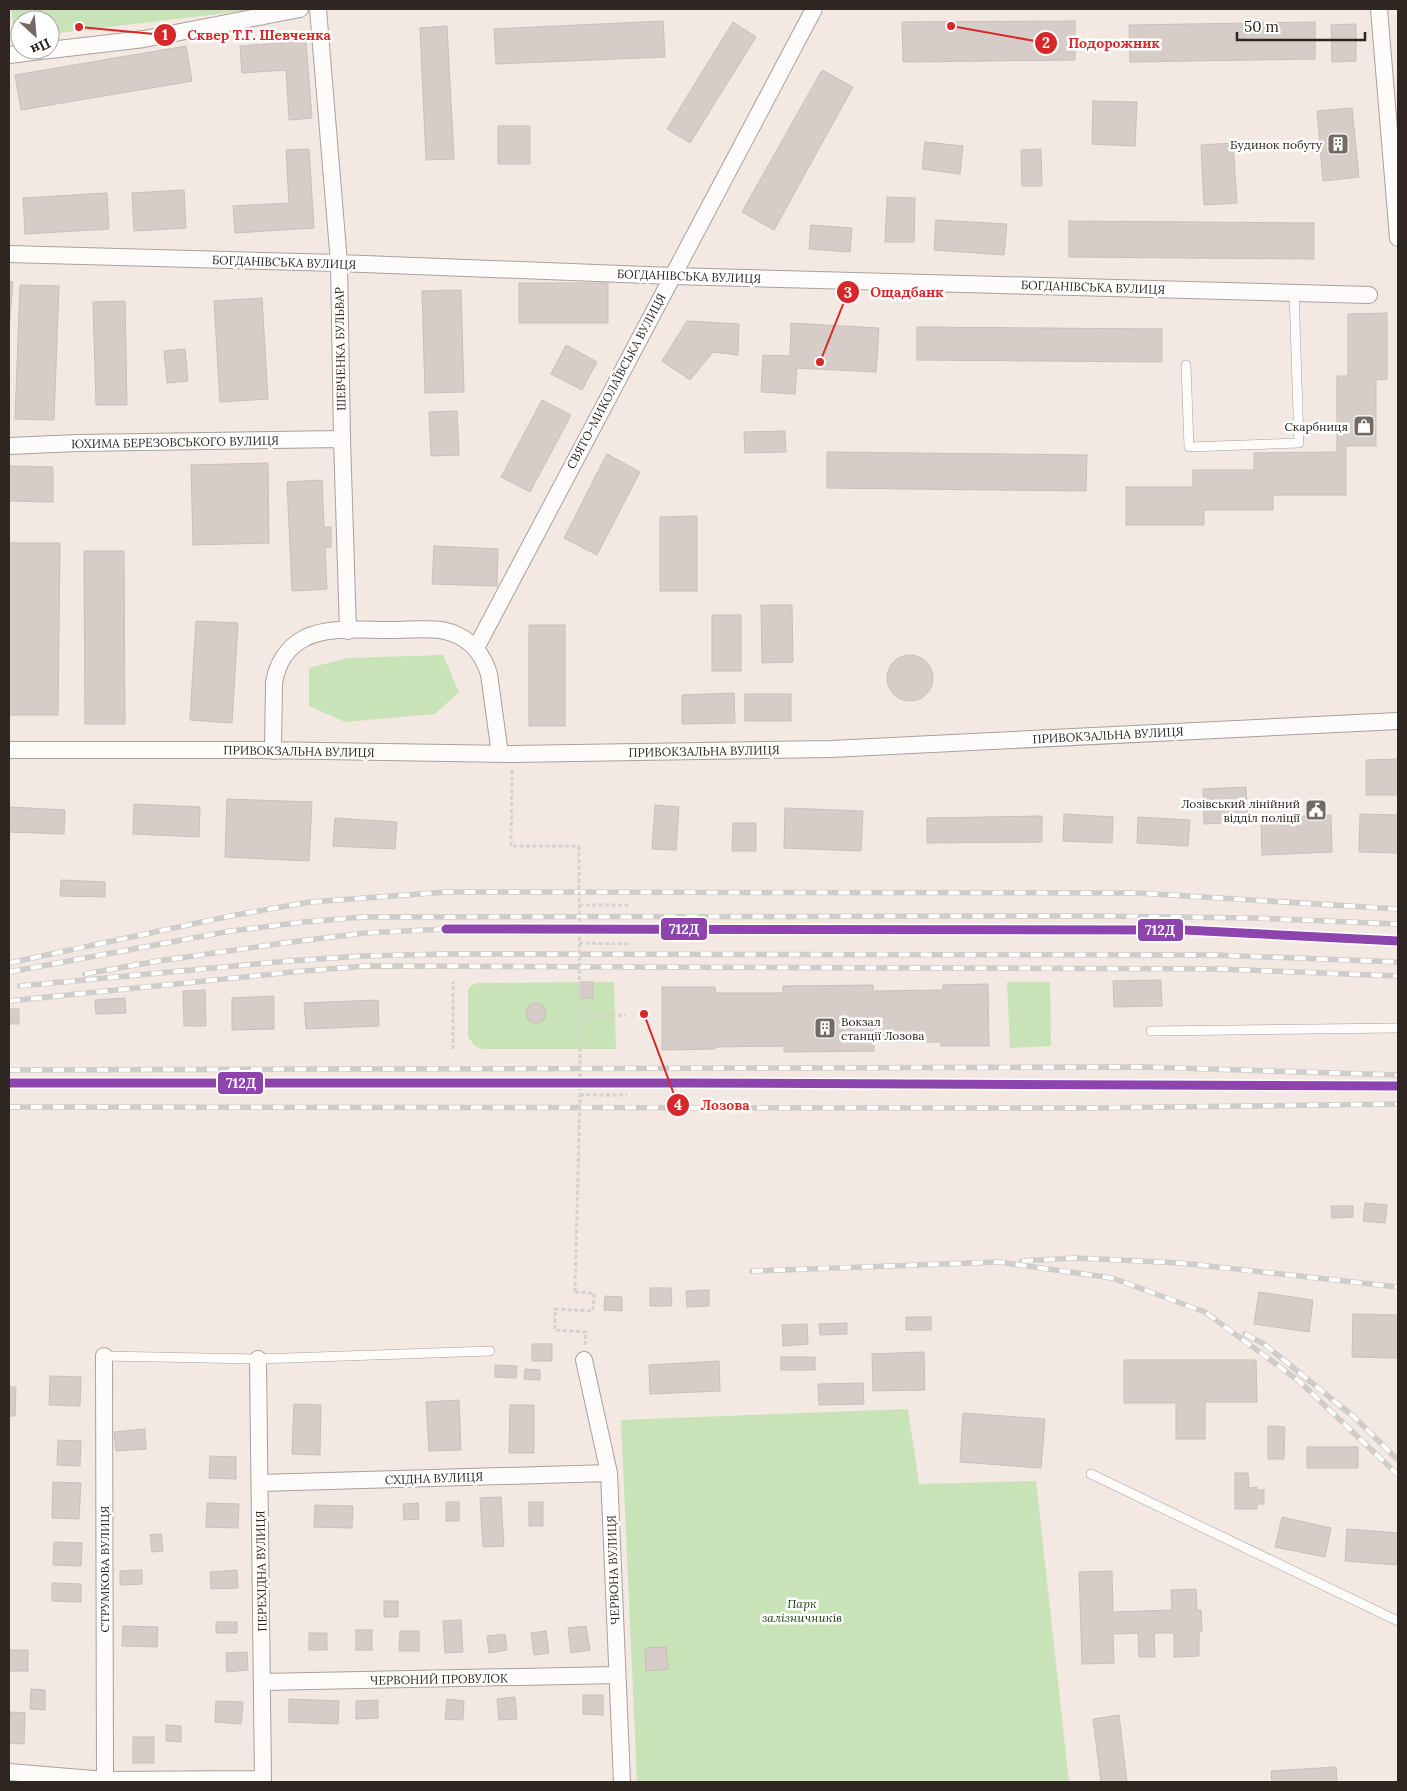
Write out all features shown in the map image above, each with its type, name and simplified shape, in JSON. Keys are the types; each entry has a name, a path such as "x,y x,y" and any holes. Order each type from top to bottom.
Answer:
{"street":[{"path":"60,49 144,38 300,9"},
{"name":"ШЕВЧЕНКА БУЛЬВАР","path":"318,9 339,263 348,631"},
{"name":"СВЯТО-МИКОЛАЇВСЬКА ВУЛИЦЯ","path":"476,648 814,9"},
{"path":"1379,9 1398,238"},
{"name":"БОГДАНІВСЬКА ВУЛИЦЯ","path":"9,254 339,263 672,276 1369,295"},
{"name":"ЮХИМА БЕРЕЗОВСЬКОГО ВУЛИЦЯ","path":"9,446 77,443 342,439"},
{"path":"273,751 274,683 279,665 296,643 313,634 322,632 443,631 461,637 476,648 486,664 506,754"},
{"name":"ПРИВОКЗАЛЬНА ВУЛИЦЯ","path":"9,750 506,754 831,749 1398,721"},
{"name":"СТРУМКОВА ВУЛИЦЯ","path":"104,1356 105,1781"},
{"name":"ПЕРЕХІДНА ВУЛИЦЯ","path":"258,1359 263,1781"},
{"name":"ЧЕРВОНА ВУЛИЦЯ","path":"584,1360 609,1473 622,1782"},
{"name":"СХІДНА ВУЛИЦЯ","path":"260,1483 609,1473"},
{"name":"ЧЕРВОНИЙ ПРОВУЛОК","path":"262,1682 617,1675"},
{"path":"9,1772 105,1781 263,1781"}],"lane":[{"path":"1186,365 1189,447 1299,443 1294,292"},
{"path":"1150,1031 1398,1028"},
{"path":"104,1356 258,1359 490,1351"},
{"path":"1091,1474 1398,1621"}],"path":[{"path":"506,754 511,846 579,846 580,1095 575,1292 594,1293 593,1311 555,1309 555,1330 586,1332 584,1360"},
{"path":"579,905 629,905"},
{"path":"578,943 629,944"},
{"path":"453,982 453,1049"},
{"path":"579,1017 626,1016"},
{"path":"580,1095 627,1096"}],"green space":[{"path":"261,9 60,33 60,10 11,10"},
{"path":"443,655 459,692 435,714 345,722 309,706 309,668 347,658"},
{"path":"614,982 616,1049 483,1049 475,1046 468,1037 468,991 470,986 477,983"},
{"path":"1007,982 1050,982 1051,1046 1010,1048"},
{"name":"Парк залізничників","path":"908,1409 919,1484 1036,1481 1069,1782 637,1782 621,1420"}],"building":[{"path":"663,21 665,57 496,64 494,29"},
{"path":"1075,21 1075,60 903,62 902,22"},
{"path":"733,22 756,37 690,143 667,129"},
{"path":"1315,22 1315,59 1130,62 1129,25"},
{"path":"1356,24 1356,61 1332,62 1331,25"},
{"path":"447,26 454,159 426,160 420,28"},
{"path":"306,41 312,118 289,120 286,70 242,73 240,46"},
{"path":"186,46 192,81 21,110 15,75"},
{"path":"822,70 853,87 774,230 742,212"},
{"path":"1093,101 1137,102 1135,146 1092,144"},
{"name":"Будинок побуту","path":"1352,108 1359,177 1323,181 1317,111"},
{"path":"498,126 530,126 530,164 498,164"},
{"path":"925,142 963,146 960,174 922,169"},
{"path":"1233,143 1237,203 1204,205 1201,145"},
{"path":"309,149 314,228 235,233 233,206 289,203 286,150"},
{"path":"1041,149 1042,186 1022,186 1021,150"},
{"path":"184,190 186,228 134,231 132,193"},
{"path":"107,193 109,229 25,234 23,198"},
{"path":"887,197 915,198 914,242 885,242"},
{"path":"936,220 1007,224 1004,255 934,250"},
{"path":"1069,221 1314,223 1314,259 1069,257"},
{"path":"811,225 852,228 850,252 809,249"},
{"path":"9,281 13,282 9,329"},
{"path":"519,283 608,283 608,323 519,323"},
{"path":"20,285 59,286 54,420 15,419"},
{"path":"461,290 464,392 425,393 422,291"},
{"path":"262,298 268,399 220,402 214,301"},
{"path":"125,301 127,405 96,405 93,302"},
{"path":"1387,313 1387,379 1376,380 1376,446 1346,446 1346,495 1273,495 1273,510 1204,510 1204,525 1126,525 1126,487 1193,487 1193,470 1254,470 1254,453 1337,452 1337,376 1348,376 1348,314"},
{"path":"687,321 739,324 738,355 713,352 690,380 662,361"},
{"path":"791,323 879,328 876,372 797,368 795,394 761,392 763,355 790,356"},
{"path":"917,327 1162,329 1162,362 917,360"},
{"path":"566,345 597,362 582,390 551,374"},
{"path":"185,349 188,381 167,383 164,351"},
{"path":"542,400 571,415 530,492 501,477"},
{"path":"457,411 459,455 431,456 429,412"},
{"path":"785,431 786,452 745,453 744,432"},
{"path":"827,452 1087,455 1086,491 827,488"},
{"path":"607,454 640,472 597,555 564,538"},
{"path":"268,463 269,543 193,545 191,465"},
{"path":"9,466 53,467 53,502 9,501"},
{"path":"322,480 324,527 331,527 331,547 325,548 327,589 292,591 287,482"},
{"path":"697,516 697,591 660,591 660,517"},
{"path":"9,543 60,543 58,715 9,715"},
{"path":"434,546 498,549 497,586 432,584"},
{"path":"84,551 124,551 125,724 85,724"},
{"path":"761,605 792,605 793,662 762,663"},
{"path":"712,615 741,615 741,671 712,671"},
{"path":"196,621 238,623 232,723 190,720"},
{"path":"529,625 565,625 565,726 529,726"},
{"path":"915,655 919,656 929,665 932,669 932,687 923,697 915,701 905,701 897,697 888,687 887,673 891,665 901,656"},
{"path":"734,693 735,723 682,724 682,695"},
{"path":"745,694 791,694 791,721 745,721"},
{"path":"1398,759 1398,795 1366,795 1366,760"},
{"path":"1246,787 1248,822 1204,824 1203,789"},
{"path":"227,799 312,802 309,861 225,857"},
{"path":"134,804 200,807 199,837 133,834"},
{"path":"655,805 679,807 676,850 652,849"},
{"path":"9,807 65,810 64,834 9,832"},
{"path":"785,808 863,811 861,851 784,848"},
{"path":"1064,814 1113,817 1112,843 1063,841"},
{"path":"1360,814 1398,815 1398,853 1359,852"},
{"path":"1331,815 1332,852 1262,855 1261,818"},
{"path":"1042,816 1042,842 927,843 927,818"},
{"path":"1138,817 1190,820 1188,846 1137,843"},
{"path":"335,818 397,822 395,849 333,846"},
{"path":"733,823 756,823 756,851 732,851"},
{"path":"61,880 105,882 105,897 60,896"},
{"path":"1161,980 1162,1006 1114,1007 1113,981"},
{"path":"580,982 593,982 593,998 581,998"},
{"name":"Вокзал станції Лозова","path":"988,984 989,1046 941,1046 941,1042 874,1042 874,1051 784,1052 784,1046 662,1050 662,987 715,987 716,993 783,993 783,986 873,985 873,991 943,990 943,985"},
{"path":"205,990 206,1026 184,1026 183,991"},
{"path":"274,996 274,1029 232,1030 232,998"},
{"path":"125,998 126,1013 96,1014 95,1000"},
{"path":"378,1000 379,1026 306,1029 304,1003"},
{"path":"536,1003 543,1006 546,1013 543,1020 536,1023 529,1020 526,1013 529,1006"},
{"path":"9,1009 19,1009 19,1024 9,1024"},
{"path":"1365,1203 1387,1205 1385,1223 1363,1221"},
{"path":"1331,1206 1353,1206 1353,1217 1332,1218"},
{"path":"650,1288 671,1288 672,1306 650,1306"},
{"path":"709,1290 709,1306 687,1307 686,1291"},
{"path":"1259,1292 1313,1300 1309,1332 1254,1324"},
{"path":"605,1296 622,1297 622,1311 604,1310"},
{"path":"1353,1314 1398,1315 1398,1358 1352,1357"},
{"path":"906,1317 931,1317 931,1330 906,1330"},
{"path":"847,1323 847,1334 820,1335 819,1324"},
{"path":"807,1324 808,1344 783,1346 782,1325"},
{"path":"532,1344 552,1344 552,1361 532,1361"},
{"path":"924,1352 925,1390 873,1391 872,1354"},
{"path":"781,1357 815,1357 815,1370 781,1370"},
{"path":"1124,1360 1256,1360 1257,1402 1205,1402 1205,1439 1176,1439 1176,1403 1124,1403"},
{"path":"719,1361 720,1391 650,1394 649,1365"},
{"path":"495,1365 517,1366 516,1378 495,1377"},
{"path":"525,1369 540,1370 540,1380 524,1379"},
{"path":"50,1376 81,1377 80,1406 49,1405"},
{"path":"863,1383 864,1404 819,1405 818,1384"},
{"path":"9,1387 16,1387 15,1416 9,1416"},
{"path":"459,1400 461,1450 429,1451 426,1402"},
{"path":"294,1404 321,1405 320,1455 292,1454"},
{"path":"510,1405 534,1405 534,1453 509,1453"},
{"path":"963,1413 1045,1419 1041,1468 960,1462"},
{"path":"1268,1426 1285,1427 1284,1459 1268,1459"},
{"path":"145,1429 146,1449 116,1451 114,1432"},
{"path":"58,1440 81,1441 80,1466 57,1465"},
{"path":"1307,1447 1358,1447 1358,1468 1307,1468"},
{"path":"210,1456 236,1457 236,1479 209,1478"},
{"path":"1235,1473 1248,1473 1249,1488 1257,1487 1257,1490 1264,1490 1264,1504 1257,1504 1257,1509 1235,1509"},
{"path":"53,1482 81,1483 79,1519 52,1518"},
{"path":"501,1497 504,1546 483,1547 480,1498"},
{"path":"446,1502 459,1502 459,1521 446,1521"},
{"path":"529,1502 543,1502 543,1526 529,1526"},
{"path":"207,1503 239,1504 238,1528 206,1527"},
{"path":"418,1503 419,1519 404,1520 403,1504"},
{"path":"315,1505 353,1506 352,1528 314,1527"},
{"path":"1282,1517 1331,1528 1325,1557 1275,1547"},
{"path":"1347,1529 1398,1533 1398,1565 1345,1561"},
{"path":"161,1534 163,1551 152,1552 150,1535"},
{"path":"54,1542 82,1543 81,1566 53,1565"},
{"path":"142,1570 142,1584 120,1585 120,1571"},
{"path":"237,1570 238,1588 211,1589 210,1572"},
{"path":"1112,1571 1113,1612 1172,1610 1171,1590 1196,1589 1197,1610 1201,1610 1202,1632 1199,1632 1199,1656 1174,1657 1174,1633 1154,1633 1155,1657 1139,1657 1138,1633 1113,1634 1114,1663 1082,1664 1079,1572"},
{"path":"52,1583 81,1584 81,1602 52,1601"},
{"path":"384,1601 398,1601 398,1617 384,1617"},
{"path":"461,1620 463,1652 445,1653 443,1621"},
{"path":"216,1622 237,1622 237,1633 216,1633"},
{"path":"123,1626 158,1627 157,1647 122,1646"},
{"path":"586,1626 590,1650 571,1653 568,1628"},
{"path":"356,1630 372,1630 372,1650 356,1650"},
{"path":"400,1631 419,1631 419,1651 399,1651"},
{"path":"546,1631 549,1653 534,1655 531,1633"},
{"path":"309,1633 327,1633 327,1650 309,1650"},
{"path":"505,1634 507,1650 489,1653 487,1636"},
{"path":"666,1647 668,1669 646,1671 645,1648"},
{"path":"9,1650 28,1650 28,1671 9,1671"},
{"path":"247,1652 248,1670 227,1672 226,1653"},
{"path":"31,1689 45,1690 45,1710 30,1709"},
{"path":"583,1695 603,1695 603,1715 583,1714"},
{"path":"515,1697 517,1719 499,1720 497,1699"},
{"path":"289,1699 339,1701 338,1724 289,1722"},
{"path":"447,1699 464,1701 463,1720 445,1719"},
{"path":"378,1700 378,1718 356,1719 356,1701"},
{"path":"216,1701 243,1702 241,1724 215,1722"},
{"path":"10,1712 25,1713 24,1744 9,1743"},
{"path":"1119,1715 1127,1782 1101,1782 1093,1719"},
{"path":"166,1725 181,1726 181,1742 166,1741"},
{"path":"133,1737 154,1737 154,1763 133,1763"},
{"path":"1336,1767 1337,1782 1272,1782 1271,1771"}],"railway":[{"path":"9,963 235,915 310,902 447,892 1138,893 1398,909"},
{"path":"9,972 231,931 364,917 1097,916 1251,918 1398,924"},
{"path":"85,974 158,961 291,942 365,933 446,929"},
{"path":"20,986 289,961 362,956 447,954 1215,955 1398,962"},
{"path":"9,1001 366,966 1219,969 1398,976"},
{"path":"9,1070 1146,1067 1398,1075"},
{"path":"9,1107 1090,1108 1398,1104"},
{"path":"1022,1261 1076,1258 1181,1263 1398,1287"},
{"path":"752,1271 999,1262 1112,1278 1205,1312 1299,1381 1398,1475"},
{"path":"1245,1334 1264,1344 1354,1417 1398,1460"}],"transit line":[{"name":"712Д","path":"446,929 1184,930 1398,941"},
{"name":"712Д","path":"9,1083 1398,1086"}],"place":[{"name":"Подорожник","path":"951,26"},
{"name":"Сквер Т.Г. Шевченка","path":"79,27"},
{"name":"Будинок побуту","path":"1338,144"},
{"name":"Ощадбанк","path":"820,362"},
{"name":"Скарбниця","path":"1364,426"},
{"name":"Лозівський лінійний відділ поліції","path":"1316,810"},
{"name":"Лозова","path":"644,1014"},
{"name":"Вокзал станції Лозова","path":"825,1028"}]}
